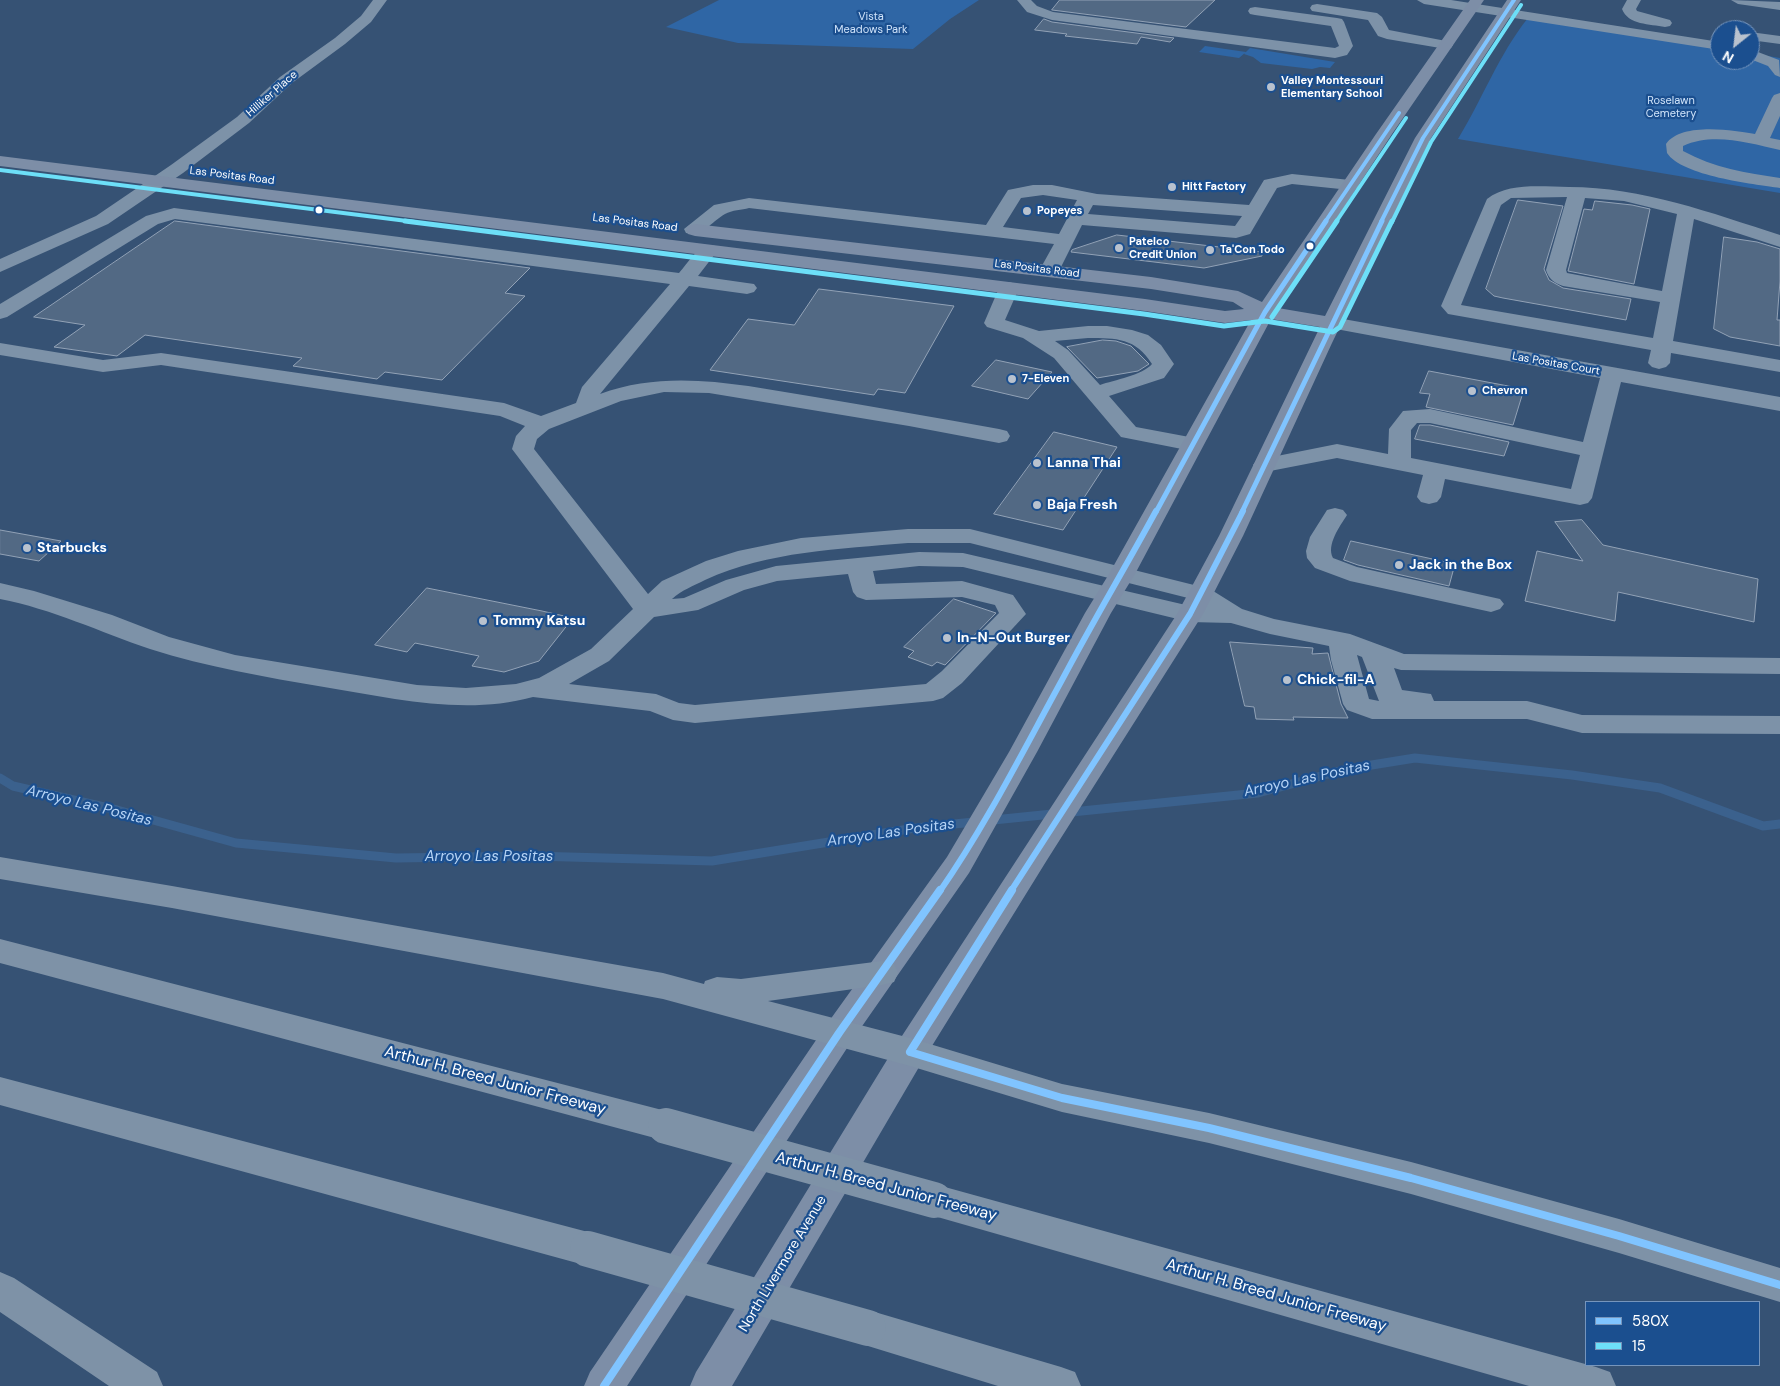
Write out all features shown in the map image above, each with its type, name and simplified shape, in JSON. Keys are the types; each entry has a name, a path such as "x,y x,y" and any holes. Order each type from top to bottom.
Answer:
{"highway":[{"path":"0,868 663,986 839,1032 1062,1098 1209,1128 1411,1178 1619,1236 1780,1285"},
{"name":"Arthur H. Breed Junior Freeway","path":"0,951 666,1126 1596,1386"},
{"path":"663,986 742,992 882,973"},
{"path":"0,1091 588,1249 868,1328 1061,1386"},
{"path":"0,1290 143,1386"}],"main road":[{"path":"604,1386 839,1032 958,865 1023,752 1265,312 1350,184 1474,4"},
{"name":"North Livermore Avenue","path":"710,1386 910,1052 1196,604 1423,138 1509,6"},
{"name":"Las Positas Road","path":"0,147 55,156 616,220"},
{"name":"Las Positas Road","path":"0,161 1225,317 1265,312 1332,323"},
{"name":"Las Positas Road","path":"673,227 1151,282 1238,297 1265,312"}],"street":[{"name":"Hilliker Place","path":"2,264 102,220 177,170 243,120 286,80 340,41 366,19 380,0"},
{"path":"1024,0 1025,5 1035,11 1052,16 1211,38 1233,38 1334,53 1342,52 1346,46 1338,22 1260,5"},
{"path":"1424,0 1509,6 1710,44"},
{"path":"1634,0 1629,9 1631,14 1639,18 1691,27"},
{"path":"1738,0 1780,6"},
{"path":"1233,38 1260,5 1292,4 1372,16 1377,20 1382,33 1446,45"},
{"path":"1760,37 1780,40"},
{"path":"1760,58 1774,63 1780,72"},
{"path":"1761,140 1780,98"},
{"path":"1780,145 1761,140 1701,134 1684,138 1674,144 1675,153 1690,162 1714,172 1780,183"},
{"path":"1076,219 1229,233 1243,230 1270,184 1285,180 1350,184"},
{"path":"991,232 1014,194 1025,191 1057,190 1091,198 1254,211"},
{"path":"1780,241 1686,212 1619,196 1577,193 1511,193 1493,203 1451,306 1455,310 1780,366"},
{"path":"1577,193 1556,270 1558,276 1563,280 1670,298"},
{"path":"1049,271 1087,199 1091,198"},
{"path":"693,229 720,209 749,203 1065,240"},
{"path":"0,313 152,220 174,212 746,288"},
{"path":"1656,382 1686,212"},
{"path":"586,407 590,392 709,250"},
{"path":"2,264 64,273"},
{"path":"1009,288 994,323 1036,337 1061,354 1129,432 1192,444"},
{"name":"Las Positas Court","path":"1332,323 1780,404"},
{"path":"1036,337 1105,332 1131,334 1146,342 1163,364 1156,373 1096,393"},
{"path":"0,349 103,366 161,359 504,410 542,424"},
{"path":"1265,465 1337,451 1580,498 1612,374"},
{"path":"647,610 523,449 527,436 542,424 615,396 664,386 710,387 908,419 999,436"},
{"path":"1399,463 1400,429 1410,416 1430,416 1592,451"},
{"path":"1429,497 1436,470"},
{"path":"1335,515 1322,537 1318,551 1319,558 1324,564 1350,573 1491,604"},
{"path":"0,591 25,596 103,621 160,643 234,663 417,694 466,697 516,693 549,684 600,655 671,586 715,566 747,556 800,545 908,536 970,536 1115,585"},
{"path":"647,610 689,605 735,585 776,574 919,559 963,560 1115,585 1196,604 1270,626 1341,640 1401,662 1780,666"},
{"path":"532,689 656,703 673,711 696,714 933,692 952,677 1013,614 1004,600 962,589 866,592 858,564"},
{"path":"1341,640 1344,660 1357,704 1372,710 1527,710 1582,724 1780,724"},
{"path":"1374,652 1391,698 1436,701 1544,701 1573,705 1780,706"}],"green space":[{"name":"Vista Meadows Park","path":"719,0 979,0 950,19 913,49 738,43 666,27"},
{"name":"Roselawn Cemetery","path":"1528,18 1710,46 1710,70 1760,70 1760,55 1780,58 1780,193 1458,139 1499,62"},
{"path":"1205,46 1246,52 1239,58 1199,52"},
{"path":"1250,48 1335,62 1330,68 1320,67 1312,69 1261,63 1253,57 1244,54"}],"building":[{"path":"1060,0 1215,0 1186,27 1052,10"},
{"path":"1044,19 1052,22 1174,38 1170,42 1141,37 1137,44 1065,36 1067,34 1035,30"},
{"path":"1518,200 1563,206 1544,269 1549,280 1563,288 1631,299 1626,320 1503,298 1494,296 1486,289"},
{"path":"1595,201 1650,209 1634,284 1568,271 1584,209 1592,210"},
{"path":"175,221 530,268 505,293 525,296 442,380 385,372 377,379 293,366 302,358 145,335 117,356 54,347 85,325 34,317"},
{"path":"1117,235 1262,252 1262,256 1204,268 1071,252 1072,250"},
{"path":"1724,237 1757,242 1780,249 1777,320 1780,320 1780,346 1730,337 1714,329"},
{"path":"819,289 954,306 905,393 878,389 874,395 710,370 748,319 794,325"},
{"name":"7-Eleven","path":"1103,340 1116,341 1131,346 1149,364 1138,371 1097,378 1067,347"},
{"name":"7-Eleven","path":"996,360 1052,372 1028,399 972,386"},
{"name":"Chevron","path":"1429,371 1524,389 1513,425 1426,407 1430,394 1420,393"},
{"name":"Chevron","path":"1420,425 1430,425 1509,442 1504,456 1415,439"},
{"path":"1054,432 1117,447 1063,530 994,514"},
{"path":"1582,520 1603,545 1758,579 1754,622 1618,592 1615,621 1525,601 1537,551 1583,561 1555,522"},
{"name":"Starbucks","path":"0,530 61,541 39,561 0,554"},
{"name":"Jack in the Box","path":"1351,541 1455,564 1449,586 1344,560"},
{"path":"427,588 573,618 539,661 504,672 472,666 479,656 415,643 407,652 375,645"},
{"name":"In-N-Out Burger","path":"954,599 996,613 945,665 937,662 932,666 908,657 914,651 904,647"},
{"name":"Chick-fil-A","path":"1230,642 1313,648 1312,654 1328,653 1341,704 1348,718 1293,717 1294,720 1256,719 1254,707 1245,706"}],"waterway":[{"name":"Arroyo Las Positas","path":"0,778 13,786 117,810 236,843 396,858 533,856 712,861 915,828 1258,793 1347,769 1415,758 1572,775 1660,788 1763,826 1780,824"}],"transit line":[{"name":"580X","path":"1514,0 1423,138 1322,343 1231,536 1190,614 1036,852 910,1052 1062,1098 1209,1128 1411,1178 1619,1236 1780,1285"},
{"name":"15","path":"0,170 1144,314 1224,326 1265,321 1333,332 1340,327 1431,142 1521,5"},
{"name":"580X","path":"604,1386 839,1033 958,865 1023,752 1098,613 1122,574 1265,312 1399,113"},
{"name":"15","path":"1272,317 1406,118"}],"place":[{"name":"Valley Montessouri Elementary School","path":"1271,87"},
{"name":"Hitt Factory","path":"1172,187"},
{"name":"Popeyes","path":"1027,211"},
{"name":"Patelco Credit Union","path":"1119,248"},
{"name":"Ta'Con Todo","path":"1210,250"},
{"name":"7-Eleven","path":"1012,379"},
{"name":"Chevron","path":"1472,391"},
{"name":"Lanna Thai","path":"1037,463"},
{"name":"Baja Fresh","path":"1037,505"},
{"name":"Starbucks","path":"27,548"},
{"name":"Jack in the Box","path":"1399,565"},
{"name":"Tommy Katsu","path":"483,621"},
{"name":"In-N-Out Burger","path":"947,638"},
{"name":"Chick-fil-A","path":"1287,680"}]}
